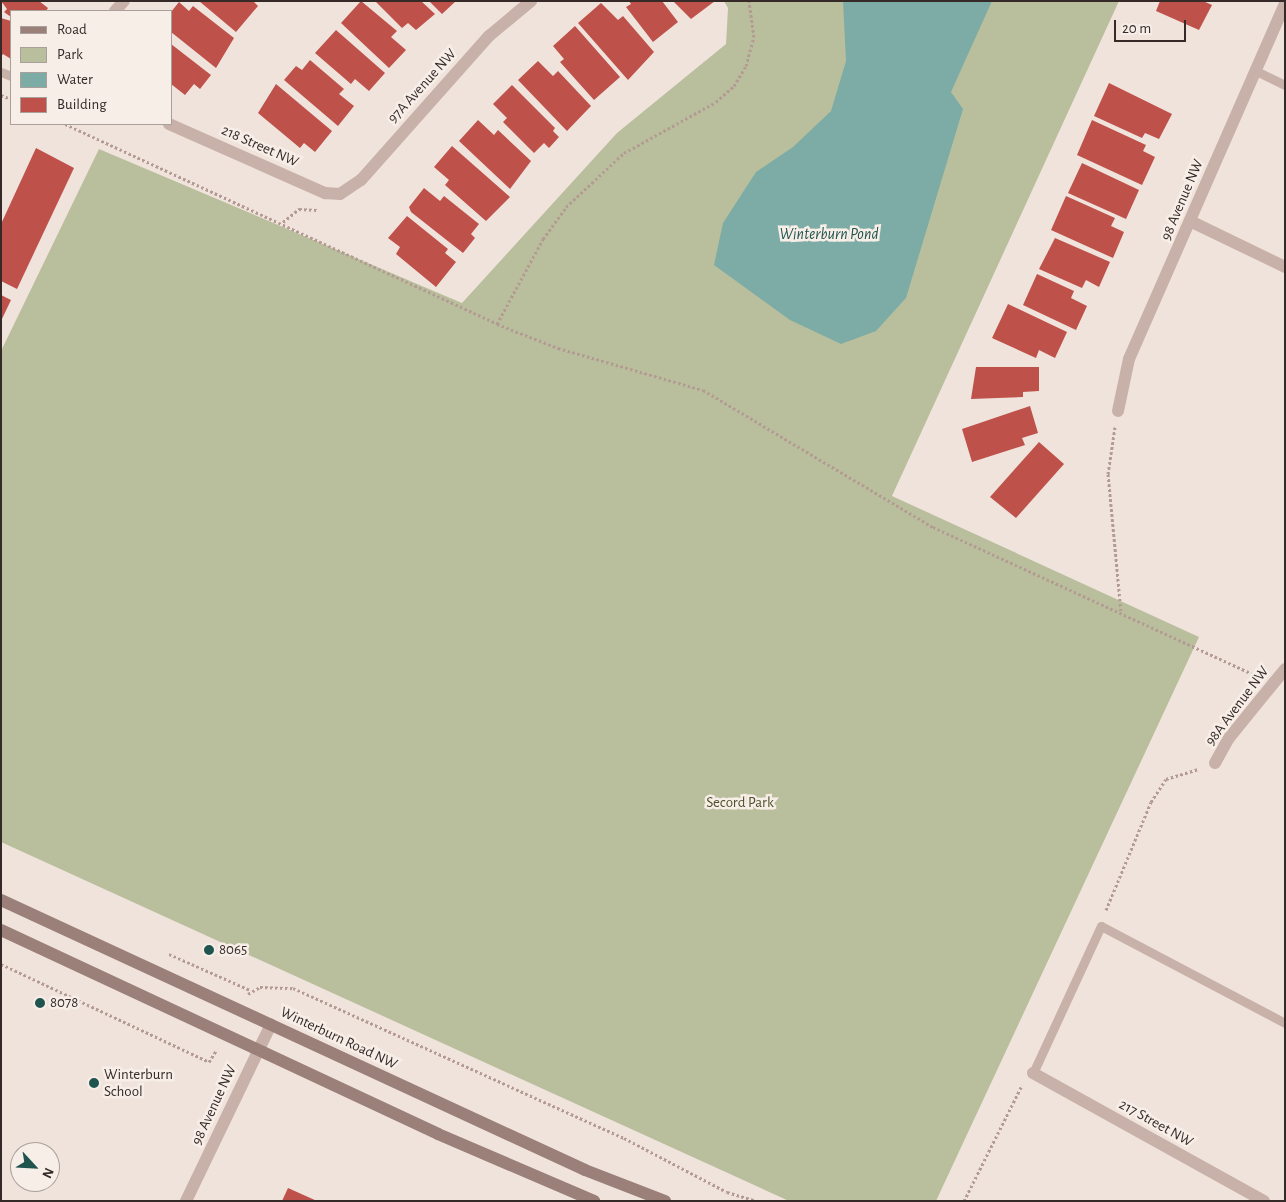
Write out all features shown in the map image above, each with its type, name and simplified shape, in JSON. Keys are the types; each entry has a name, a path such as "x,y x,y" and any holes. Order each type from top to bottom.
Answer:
{"main road":[{"name":"Winterburn Road NW","path":"1,900 585,1170 665,1201"},
{"path":"1,930 258,1050 594,1201"}],"street":[{"name":"97A Avenue NW","path":"340,194 361,180 489,36 531,1"},
{"name":"98 Avenue NW","path":"1118,411 1129,359 1192,222 1254,70 1285,4"},
{"name":"218 Street NW","path":"171,125 325,192 340,194"},
{"path":"1192,222 1285,267"},
{"name":"98A Avenue NW","path":"1215,763 1269,686 1285,669"},
{"name":"98 Avenue NW","path":"186,1201 271,1024"},
{"name":"217 Street NW","path":"1033,1073 1264,1201"}],"lane":[{"path":"1254,70 1285,84"},
{"path":"1033,1073 1101,926 1285,1023"}],"path":[{"path":"497,324 543,239 566,207 624,152 716,102 734,86 746,66 754,37 749,1"},
{"path":"67,125 497,324 567,351 703,390 909,514 1121,613 1249,670 1269,686"},
{"path":"1118,411 1108,474 1121,613"},
{"path":"1101,926 1150,802 1166,779 1215,763"},
{"path":"169,954 250,990"},
{"path":"964,1201 1016,1092 1033,1073"}],"green space":[{"name":"Secord Park","path":"724,1 1119,1 892,496 1199,637 936,1201 789,1201 1,842 1,351 99,149 462,303 617,133 726,44 728,8"}],"water":[{"name":"Winterburn Pond","path":"843,1 992,1 951,92 963,109 906,298 876,331 841,344 790,320 714,265 723,223 756,172 793,147 831,111 846,61"}],"building":[{"path":"1,1 39,1 48,8 47,10 10,10 10,16 4,12 7,9"},
{"path":"199,1 253,1 258,6 236,32"},
{"path":"361,1 397,31 391,37 406,50 389,68 341,23"},
{"path":"375,1 421,1 435,14 416,30 408,23 402,28"},
{"path":"429,1 456,1 442,14"},
{"path":"629,1 662,1 678,22 653,42 626,7 631,4"},
{"path":"673,1 715,1 691,19"},
{"path":"1160,1 1203,1 1212,5 1199,30 1156,11"},
{"path":"179,2 189,11 193,6 234,38 216,68 172,33 172,11"},
{"path":"601,3 618,20 623,16 654,52 628,80 578,23"},
{"path":"1,18 10,21 10,58 3,54 1,57"},
{"path":"575,26 620,77 594,100 560,62 564,59 553,46"},
{"path":"336,30 385,73 369,91 355,79 351,84 315,53"},
{"path":"172,45 211,75 200,89 194,84 185,95 172,85"},
{"path":"310,60 344,89 339,94 354,106 338,126 284,80 296,66 302,70"},
{"path":"538,61 553,76 558,71 591,106 567,131 518,80"},
{"path":"1109,83 1172,114 1159,139 1145,133 1142,138 1094,116"},
{"path":"276,84 332,131 315,152 304,143 300,148 258,113"},
{"path":"512,85 555,128 553,131 559,137 549,148 544,143 534,153 503,122 507,118 493,104"},
{"path":"478,120 494,135 498,130 531,161 510,189 459,141"},
{"path":"1092,120 1146,145 1143,151 1155,157 1142,185 1077,155"},
{"path":"452,146 510,197 486,221 445,185 449,180 434,167"},
{"path":"36,148 74,168 17,289 1,281 1,224"},
{"path":"1082,163 1139,190 1126,219 1068,193"},
{"path":"424,188 440,201 444,196 479,224 471,234 475,238 463,253 411,212 409,207"},
{"path":"1066,196 1115,218 1111,226 1124,232 1113,258 1051,230"},
{"path":"407,216 448,249 445,253 456,262 436,287 396,254 400,247 388,238"},
{"path":"1055,238 1110,262 1099,287 1086,280 1082,288 1039,269"},
{"path":"1037,274 1074,291 1071,298 1087,306 1076,330 1023,305"},
{"path":"1,295 11,300 1,321"},
{"path":"1008,304 1067,332 1055,358 1039,350 1036,358 992,338"},
{"path":"976,367 1039,367 1039,391 1023,392 1023,397 971,399"},
{"path":"1030,406 1038,433 1022,438 1025,445 972,462 962,429"},
{"path":"1039,442 1064,464 1016,518 990,497"},
{"path":"288,1188 317,1201 282,1201"}],"place":[{"name":"8065","path":"209,950"},
{"name":"8078","path":"40,1003"},
{"name":"Winterburn School","path":"94,1083"}]}
